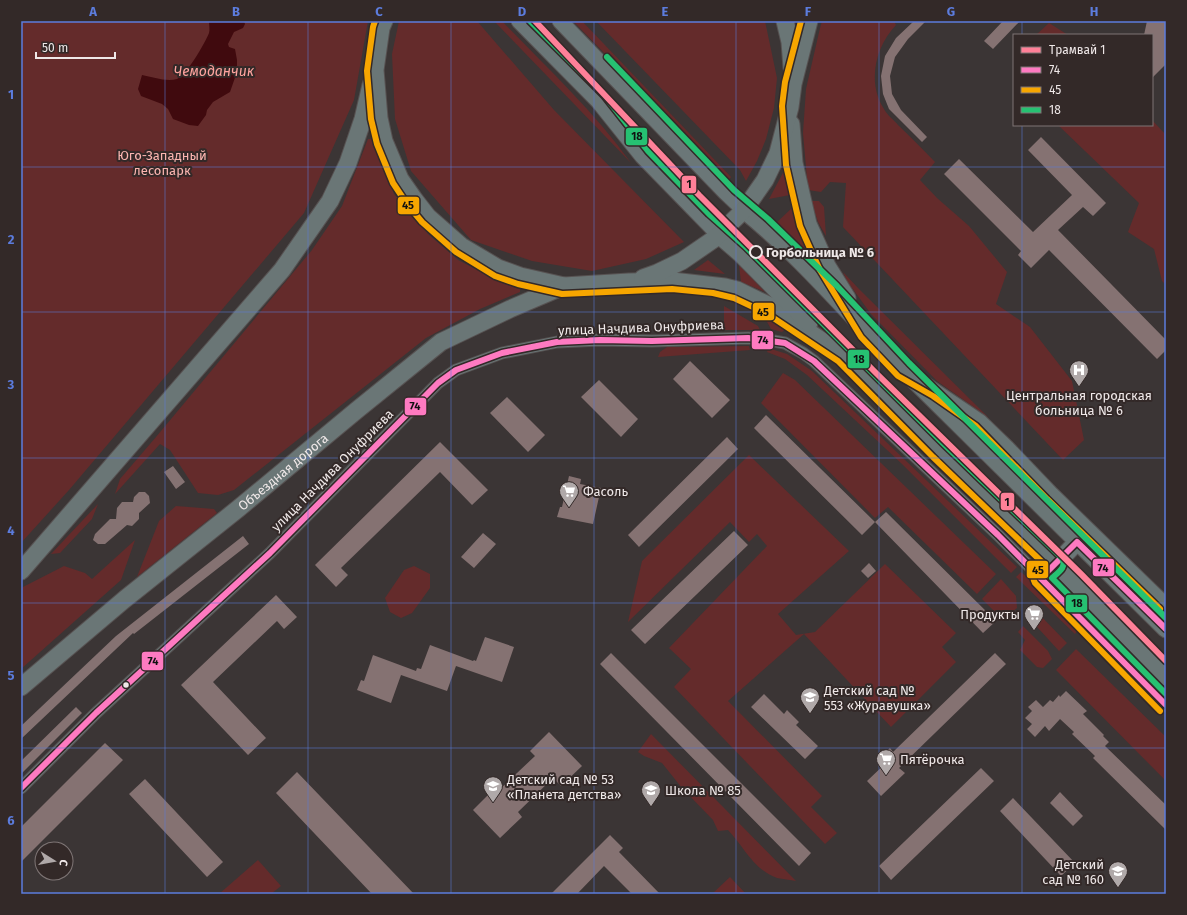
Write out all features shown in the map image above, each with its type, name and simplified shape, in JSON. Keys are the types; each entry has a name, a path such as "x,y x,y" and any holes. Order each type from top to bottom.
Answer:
{"main road":[{"path":"519,21 598,101 642,156 719,235 741,254 939,451 1056,564 1166,677"},
{"path":"560,21 728,196 762,225 832,292 868,333 903,369 1166,629"},
{"path":"785,21 790,42 793,84"},
{"path":"629,282 657,273 682,261 719,235 744,210 765,180 778,153 809,21"},
{"path":"21,571 282,270 309,233 330,201 348,163 363,119 375,70 382,23"},
{"path":"375,70 378,118 384,141 400,179 428,217 461,246 498,268 520,276 564,286 672,281 714,285 737,290 770,306 843,355"},
{"path":"790,107 794,164 808,224 828,266 868,333"},
{"name":"Объездная дорога","path":"21,687 125,599 239,508 441,342 510,309 564,286"},
{"path":"1056,564 1077,542"}],"street":[{"name":"улица Начдива Онуфриева","path":"21,788 96,713 270,553 438,383 456,370 502,353 557,342 600,340 652,341 748,338 785,343 814,361 998,535 1041,578"},
{"path":"903,369 936,389 981,420 1009,446 1044,484 1166,603"},
{"path":"1056,564 1041,578 1166,705"}],"green space":[{"name":"Юго-Западный лесопарк","path":"21,21 368,21 354,100 304,213 69,490 21,543"},
{"path":"399,21 477,21 554,110 684,242 646,259 592,271 532,261 471,240 411,171 395,119 392,54"},
{"path":"494,21 502,21 586,107 631,163"},
{"path":"573,21 582,21 731,177 728,181"},
{"path":"596,21 765,21 777,78 774,108 766,139 757,161 746,181 740,170"},
{"path":"822,21 894,21 896,25 889,34 878,54 875,77 879,99 885,111 935,162 920,180 937,198 969,226 1007,272 996,304 1030,327 1072,381 1084,440 1063,460 843,227 846,183 830,182 821,192 808,190 803,133 806,89"},
{"path":"1049,23 1066,34 1037,34"},
{"path":"1153,121 1166,135 1166,285 1162,281 1154,249 1128,232 1139,203 1059,126 1153,126"},
{"path":"368,139 373,139 394,194 428,234 458,260 495,279 520,287 520,292 480,309 426,338 234,490 218,495 198,493 170,450 160,444 115,494 120,479 312,250 342,206"},
{"path":"785,169 790,195 769,199"},
{"path":"811,201 819,201 824,207 826,236 818,222"},
{"path":"793,207 802,236 816,265 775,224"},
{"path":"708,260 725,274 694,270"},
{"path":"739,265 765,292 741,282"},
{"path":"843,272 989,418 937,381 871,314 847,281"},
{"path":"737,301 762,312 787,328 782,332 771,329 766,320"},
{"path":"724,306 758,326 760,330 724,330"},
{"path":"749,346 750,350 658,357 660,352 667,347"},
{"path":"768,348 787,354 812,371 1017,567 1011,573 902,464 807,375 785,359 767,352"},
{"path":"783,373 795,380 996,574 977,594 888,507 875,518 761,403"},
{"path":"749,455 849,551 778,614 796,635 815,632 885,564 956,633 942,647 956,662 891,727 804,634 728,701 822,796 811,807 837,833 825,844 674,687 691,669 669,648 767,546 757,534 749,542 730,522 628,622 642,561"},
{"path":"98,504 92,519 60,553 51,554"},
{"path":"176,506 214,509 217,513 137,577 159,521"},
{"path":"135,540 121,580 21,669 21,589 64,566 85,573 92,579"},
{"path":"414,566 430,574 430,588 412,613 401,618 390,612 385,598 404,570"},
{"path":"1021,572 1073,620 1078,628 1075,634 1016,577"},
{"path":"1001,579 1016,596 1017,608 1003,620 982,599"},
{"path":"1036,611 1067,643 1059,651 1028,617"},
{"path":"1023,626 1048,651 1052,659 1043,668 1037,667 1020,650 1025,640 1018,632"},
{"path":"1076,649 1166,737 1166,781 1056,670"},
{"path":"651,734 796,881 777,878 762,870 728,830 718,831 713,820 682,788 662,763 638,752"},
{"path":"258,860 281,886 271,894 219,894"},
{"path":"730,877 746,894 712,894"}],"water":[{"name":"Чемоданчик","path":"209,21 244,21 245,24 243,28 234,32 228,44 229,47 235,49 237,72 230,92 213,102 198,126 189,125 173,119 168,109 162,104 141,96 138,89 142,75 168,80 181,77 195,59 207,38 209,32"}],"building":[{"path":"914,21 926,21 908,39 895,57 890,76 892,94 901,110 927,137 922,142 889,109 883,94 881,76 885,56 896,38"},
{"path":"1003,21 1020,21 993,49 984,41"},
{"path":"1147,21 1166,21 1166,64 1153,77 1153,34 1144,34"},
{"path":"1041,137 1106,203 1093,216 1083,207 1058,230 1166,340 1166,350 1157,359 1049,250 1031,268 1018,255 1021,251 944,174 959,159 1033,232 1072,195 1028,150"},
{"path":"690,361 730,400 712,418 673,379"},
{"path":"599,380 638,419 621,437 581,397"},
{"path":"507,397 545,435 528,452 490,413"},
{"path":"766,415 875,522 862,535 754,428"},
{"path":"727,437 738,449 639,547 628,535"},
{"path":"440,442 488,490 472,505 440,472 341,568 348,575 336,587 315,565"},
{"path":"173,466 185,482 176,489 164,472"},
{"path":"569,476 581,479 580,484 601,488 593,524 557,517 560,507 562,507"},
{"path":"139,492 145,492 149,496 150,503 139,513 139,519 132,526 127,525 105,544 98,544 93,540 95,534 110,519 116,519 117,508 122,502 133,502 134,497"},
{"path":"886,512 996,621 983,633 875,522"},
{"path":"734,531 748,545 645,644 631,630"},
{"path":"483,533 496,544 474,568 461,557"},
{"path":"243,536 249,544 134,634 133,633 21,739 21,726 116,636"},
{"path":"869,563 876,571 868,578 861,571"},
{"path":"276,595 297,617 284,629 277,621 213,682 266,738 248,755 181,685"},
{"path":"485,637 514,647 502,682 456,666 447,691 401,675 391,703 357,690 361,680 364,681 373,655 416,671 417,668 421,669 430,645 476,661"},
{"path":"611,653 811,853 799,866 600,664"},
{"path":"995,653 1006,664 899,768 905,773 881,796 867,781 887,762 881,756 890,748 893,752"},
{"path":"1066,691 1087,711 1083,714 1109,742 1105,746 1166,805 1166,830 1093,758 1095,756 1072,734 1074,732 1060,719 1049,731 1045,726 1035,737 1027,729 1032,724 1025,718 1032,711 1028,707 1036,700 1043,707 1050,700 1053,702 1059,695 1060,697"},
{"path":"764,694 784,714 787,710 799,722 796,725 818,746 805,759 751,707"},
{"path":"76,707 82,713 21,774 21,761"},
{"path":"549,732 582,766 561,786 553,778 518,812 522,817 500,838 473,810 494,789 497,792 535,756 530,751"},
{"path":"105,743 123,760 42,841 34,841 34,849 21,862 21,827"},
{"path":"981,768 994,781 891,880 879,866"},
{"path":"297,772 414,894 372,894 276,793"},
{"path":"145,779 223,862 207,877 129,794"},
{"path":"1060,792 1083,816 1073,826 1050,803"},
{"path":"1013,798 1075,863 1061,876 1000,811"},
{"path":"610,835 623,848 619,852 660,894 632,894 604,866 577,894 551,894"}],"tram line":[{"name":"1","path":"535,21 699,195 876,373 1081,574 1166,661"}],"transit line":[{"name":"45","path":"375,21 367,71 371,119 377,144 393,183 407,204 422,222 456,252 495,276 518,284 562,294 672,289 713,293 734,298 766,313 838,361 933,457 1044,564 1037,570 1033,577 1035,583 1160,711"},
{"name":"18","path":"530,21 604,95 648,151 709,214 747,248 945,445 1062,558 1064,564 1063,567 1052,578 1166,694"},
{"name":"45","path":"801,21 785,82 782,106 786,165 800,226 820,270 861,337 898,376 933,396 976,426 1047,499 1160,609"},
{"name":"18","path":"607,57 734,190 768,219 837,286 909,363 1166,618"},
{"name":"74","path":"21,788 96,713 270,553 438,383 456,370 502,353 557,342 748,338 785,343 814,361 998,535 1166,705"},
{"name":"74","path":"1041,578 1077,542 1166,629"}],"place":[{"name":"Горбольница № 6","path":"756,252"},
{"name":"Центральная городская больница № 6","path":"1079,387"},
{"name":"Фасоль","path":"569,508"},
{"name":"Продукты","path":"1034,631"},
{"name":"Детский сад № 553 «Журавушка»","path":"810,714"},
{"name":"Пятёрочка","path":"886,776"},
{"name":"Детский сад № 53 «Планета детства»","path":"493,803"},
{"name":"Школа № 85","path":"651,807"},
{"name":"Детский сад № 160","path":"1118,888"}]}
